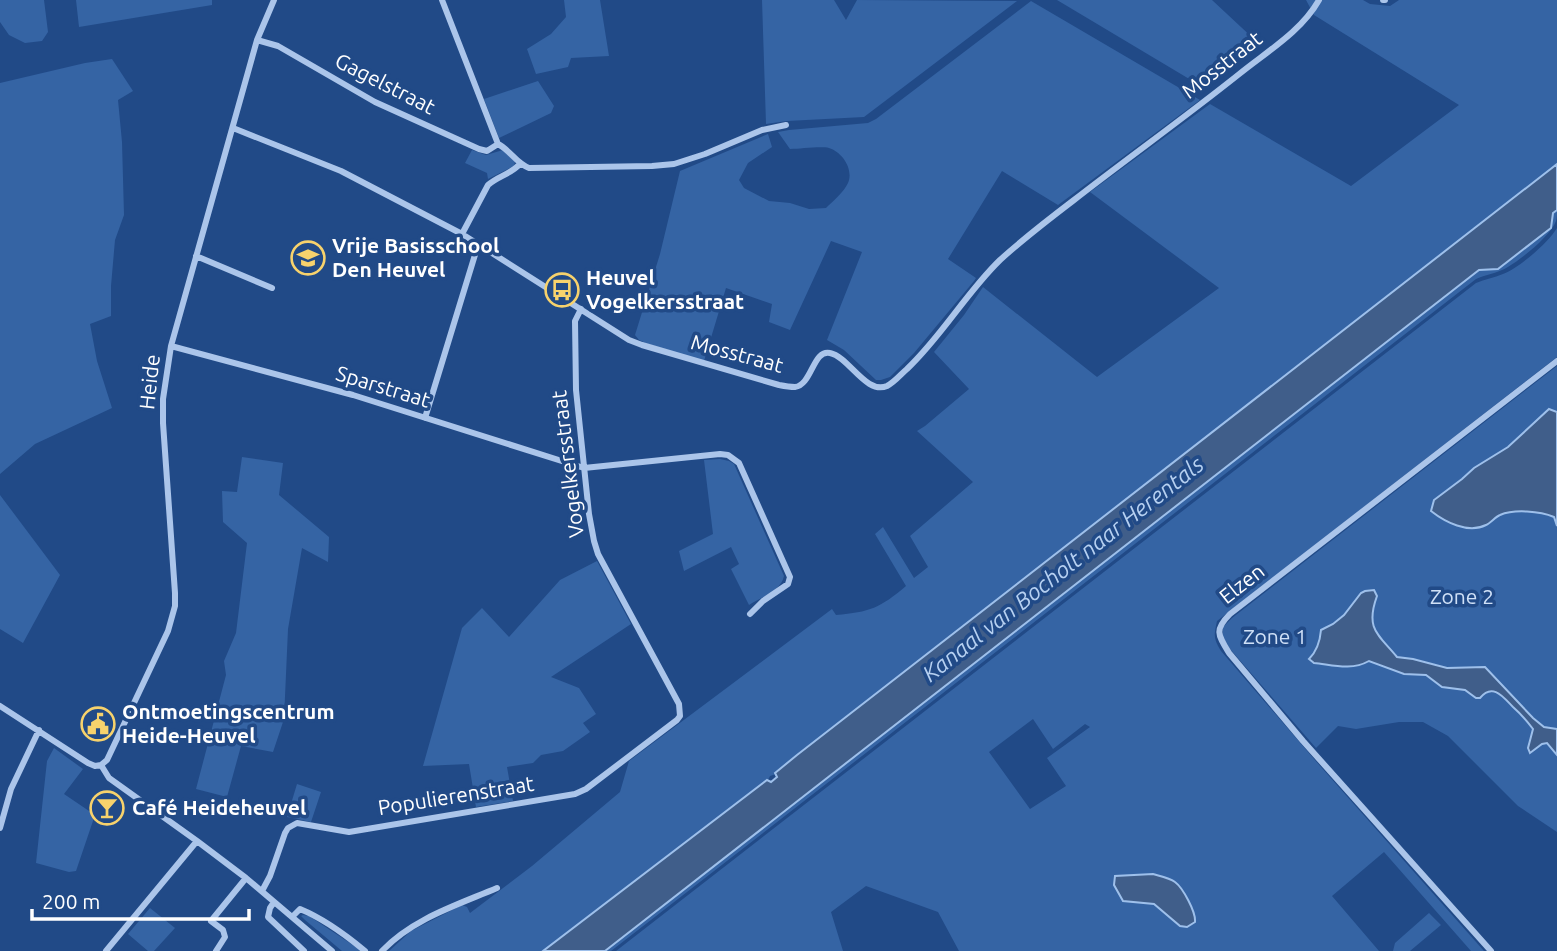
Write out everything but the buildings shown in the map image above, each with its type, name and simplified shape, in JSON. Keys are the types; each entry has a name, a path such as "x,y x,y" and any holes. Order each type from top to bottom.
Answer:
{"street":[{"name":"Heide","path":"102,765 107,760 168,631 175,606 163,423 163,399 171,346 257,40 274,0"},
{"path":"442,0 498,144 528,168 666,165 705,154 762,130 786,125"},
{"name":"Mosstraat","path":"233,128 341,171 462,234 629,340 779,385 795,387 807,378 819,357 824,352 829,352 871,384 880,387 887,386 926,350 1004,257 1068,204 1207,100 1303,23 1319,0"},
{"name":"Gagelstraat","path":"257,40 278,46 375,102 478,149 487,151 498,144"},
{"path":"462,234 488,185 520,164"},
{"path":"425,418 478,245"},
{"path":"196,256 272,288"},
{"name":"Vogelkersstraat","path":"581,309 575,321 576,390 591,528 598,554 679,704 680,716 677,720"},
{"name":"Sparstraat","path":"171,346 353,395 584,468"},
{"name":"Elzen","path":"1491,951 1303,741 1229,653 1219,629 1230,614 1557,361"},
{"path":"584,468 720,454 732,457 739,463 790,577 788,584 763,601 750,614"},
{"path":"0,706 88,763 102,765 109,778 246,878 332,951"},
{"name":"Populierenstraat","path":"262,891 285,834 292,824 349,832 575,794 586,789 677,720"},
{"path":"0,828 11,789 39,730"},
{"path":"106,951 197,841"},
{"path":"216,951 225,937 223,930 211,921 246,878"},
{"path":"382,951 408,928 496,888"},
{"path":"274,902 268,917 304,951"},
{"path":"292,917 300,909 307,912 365,951"}],"green space":[{"path":"0,0 44,0 48,32 42,41 25,43 9,35 0,22"},
{"path":"76,0 212,0 212,5 79,27"},
{"path":"564,0 600,0 609,56 571,58 568,67 536,74 527,49 551,34 566,17"},
{"path":"762,0 834,0 846,20 857,0 1017,1 864,117 766,124"},
{"path":"1057,0 1212,0 1256,41 1201,86"},
{"path":"1306,0 1363,0 1370,4 1390,6 1399,0 1557,0 1557,165 776,774 543,951 389,951 411,931 462,905 467,907 470,913 532,866 620,792 629,761 832,609 836,615 866,610 881,604 906,586 875,534 883,527 914,578 928,567 910,536 973,482 917,431 969,389 934,352 983,287 1097,377 1219,288 1090,192 1210,104 1351,186 1459,105 1314,15"},
{"path":"1031,1 1200,100 1058,205 1002,171 948,259 976,278 914,353 890,377 876,380 844,350 827,340 862,252 831,241 790,330 769,322 772,304 726,288 704,361 639,340 635,335 660,254 680,171 768,134 772,147 748,163 739,180 744,188 769,201 790,203 809,209 826,208 848,183 846,162 829,148 790,149 778,132 868,123 876,119"},
{"path":"112,59 133,91 118,100 124,215 115,240 111,316 90,324 97,361 112,408 35,444 0,474 0,83"},
{"path":"538,81 554,106 551,113 499,138 484,99"},
{"path":"472,150 486,155 503,150 515,162 514,166 488,179 487,173 465,163"},
{"path":"1557,210 1553,227 1524,256 1502,270 1476,279 611,951 605,951 1479,270 1498,269 1550,228 1553,213"},
{"path":"1557,228 1557,357 1217,621 1215,633 1221,651 1484,951 1471,951 1384,852 1332,896 1379,951 959,951 938,912 866,886 831,912 843,951 616,951 1476,283 1510,271 1525,261","holes":["1033,719 1053,749 1085,724 1090,727 1047,758 1066,786 1030,809 989,752"]},
{"path":"1557,366 1557,412 1549,409 1508,447 1474,468 1434,500 1486,525 1499,516 1520,511 1554,517 1557,526 1557,729 1544,727 1533,718 1485,667 1447,668 1397,657 1375,630 1372,616 1377,596 1374,590 1365,591 1340,617 1321,630 1315,653 1320,664 1330,666 1369,661 1404,674 1426,675 1442,687 1465,690 1476,698 1489,692 1501,694 1533,730 1528,744 1530,753 1547,743 1557,755 1557,832 1518,806 1448,736 1423,722 1399,722 1356,729 1338,726 1316,748 1230,649 1223,637 1223,627"},
{"path":"242,457 283,463 279,495 329,537 328,562 302,548 288,629 284,719 273,752 241,746 227,797 196,789 226,675 224,661 236,633 247,543 223,522 222,491 237,492"},
{"path":"720,459 734,464 784,576 775,590 749,605 731,569 739,564 731,547 684,571 679,551 713,534 704,460"},
{"path":"0,495 60,575 23,643 0,629"},
{"path":"597,561 631,624 551,677 579,688 596,714 583,723 590,732 563,751 541,755 533,763 507,767 513,801 476,807 469,764 423,766 462,628 482,608 509,637 560,580"},
{"path":"54,748 83,769 64,794 95,815 76,871 69,872 36,863 47,761"},
{"path":"297,784 321,792 311,822 287,817"},
{"path":"150,908 175,928 154,951 148,951 128,934"},
{"path":"1429,913 1441,925 1410,951 1393,951 1395,943"},
{"path":"301,916 309,916 362,951 342,951 305,920"}],"water":[{"name":"Kanaal van Bocholt naar Herentals","path":"1557,164 1557,210 1553,213 1551,228 1498,269 1479,270 605,951 543,951 767,780 771,782 777,777 775,773 797,755"},
{"path":"1549,409 1557,412 1557,526 1554,517 1520,511 1500,515 1488,524 1472,528 1450,523 1431,511 1434,500 1474,468 1508,447"},
{"path":"1374,590 1377,596 1372,616 1375,630 1397,657 1447,668 1485,667 1533,718 1544,727 1557,729 1557,755 1547,743 1530,753 1528,748 1533,729 1494,691 1476,698 1465,690 1442,687 1426,675 1404,674 1369,661 1355,666 1342,666 1314,663 1309,659 1318,646 1321,630 1344,615 1361,593"},
{"path":"1153,874 1170,879 1178,885 1191,907 1195,922 1187,927 1180,926 1154,904 1123,901 1114,885 1115,876"}],"place":[{"name":"Vrije Basisschool Den Heuvel","path":"308,258"},
{"name":"Heuvel Vogelkersstraat","path":"562,290"},
{"name":"Ontmoetingscentrum Heide-Heuvel","path":"98,724"},
{"name":"Café Heideheuvel","path":"107,808"}],"park label":[{"name":"Zone 2","path":"1462,597"},
{"name":"Zone 1","path":"1275,637"}]}
